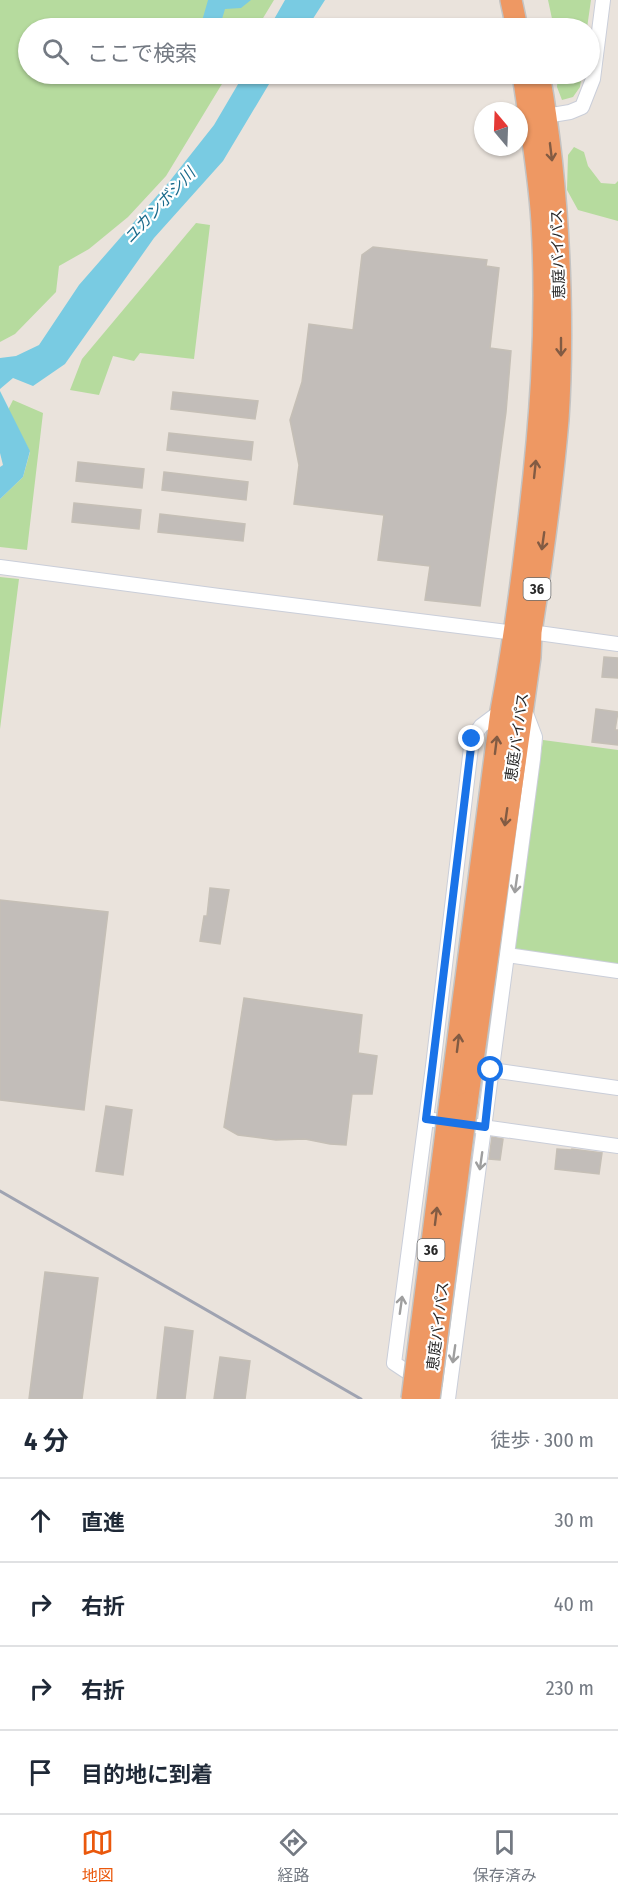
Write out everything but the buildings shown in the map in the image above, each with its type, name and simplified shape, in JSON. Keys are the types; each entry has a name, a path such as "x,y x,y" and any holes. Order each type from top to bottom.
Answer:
{"highway":[{"path":"511,0 515,18"},
{"path":"525,0 528,18"},
{"name":"恵庭バイパス","path":"526,84 538,118"},
{"name":"恵庭バイパス","path":"429,1399 501,711 523,632 542,409 545,301 538,172 538,84"},
{"name":"恵庭バイパス","path":"412,1399 530,657 523,632"}],"street":[{"path":"600,22 603,0"},
{"path":"538,118 570,112 582,107 590,84"},
{"path":"0,567 618,644"},
{"path":"501,711 481,726 472,739 426,1119 393,1363 448,1399 535,737 522,704"},
{"path":"507,955 618,971"},
{"path":"491,1070 618,1088"},
{"path":"426,1119 618,1146"}],"green space":[{"path":"0,0 274,0 263,18 18,18 18,84 222,84 166,176 128,217 89,249 59,266 56,292 15,334 0,342"},
{"path":"548,0 591,0 588,18 552,18"},
{"path":"557,84 580,84 573,97 562,100"},
{"path":"574,147 584,152 588,166 601,183 615,184 618,181 618,221 578,210 567,190 568,155"},
{"path":"196,223 210,225 194,359 140,353 134,361 113,356 99,395 70,390 82,359"},
{"path":"13,400 43,413 27,550 0,547 0,499 23,477 30,452 8,410"},
{"path":"0,577 19,579 0,729"},
{"path":"543,740 618,750 618,964 513,950"}],"water":[{"path":"208,0 251,0 241,8 225,9 222,18 203,18"},
{"path":"285,0 325,0 313,18 275,18"},
{"name":"ユカンボシ川","path":"238,84 269,84 223,161 154,238 65,364 33,386 13,378 0,389 0,358 16,356 39,345 79,285 169,182 214,125"},
{"path":"0,391 30,451 23,477 0,499 0,467 3,465 0,453"}],"railway":[{"path":"0,1191 361,1399"}],"route":[{"path":"472,739 426,1119 485,1127 491,1070"}]}
